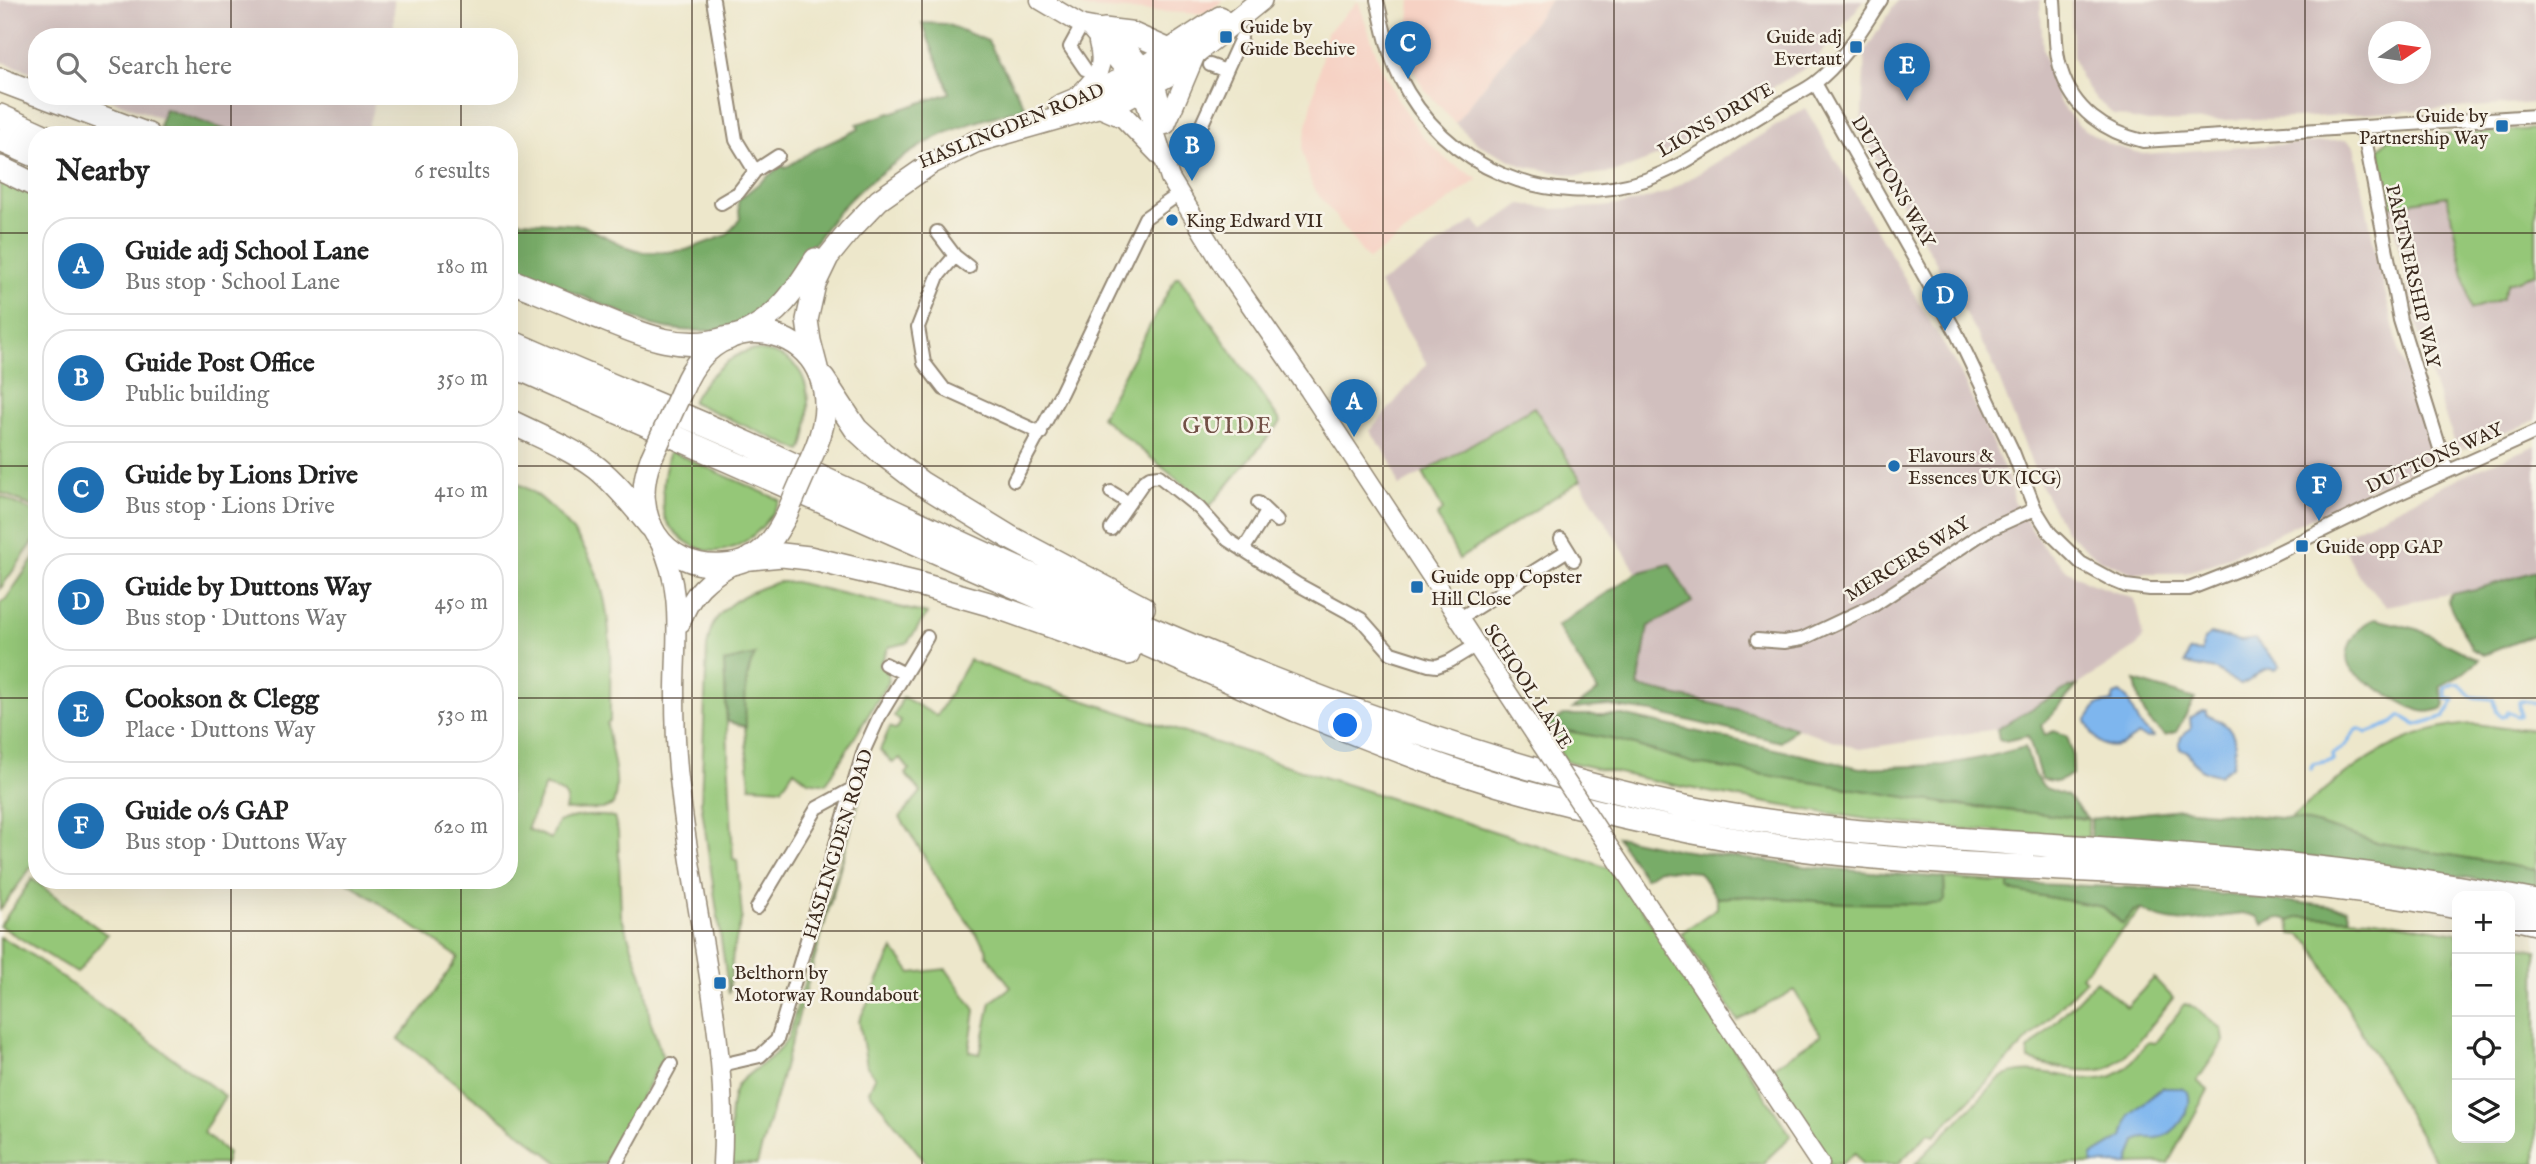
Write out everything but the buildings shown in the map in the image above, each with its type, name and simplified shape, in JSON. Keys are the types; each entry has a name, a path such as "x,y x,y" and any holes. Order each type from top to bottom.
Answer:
{"highway":[{"name":"HASLINGDEN ROAD","path":"820,373 807,320 815,284 828,257 879,200 932,163 975,142 1126,99 1170,50 1243,0"},
{"name":"HASLINGDEN ROAD","path":"736,336 765,321 783,306 845,222 901,171 928,154 979,133 1203,60 1261,0"},
{"path":"1093,30 1129,32 1170,50"},
{"path":"0,80 28,91"},
{"path":"68,105 124,126"},
{"path":"1101,107 1124,117 1164,160"},
{"path":"0,117 28,129"},
{"path":"0,140 28,152"},
{"path":"0,168 28,182"},
{"path":"518,284 655,340 686,344 763,334 785,339 803,352 820,373 856,429 921,483 1011,538 1117,596 1369,715"},
{"path":"654,533 643,490 646,471 694,365 702,355 736,336"},
{"path":"518,345 745,443 1129,619 1254,671 1369,715 1513,763 1584,783 1685,807 1810,826 1888,835 2287,863 2477,891"},
{"path":"518,368 1021,592 1296,710 1402,752 1518,790 1671,829 1818,851 2285,883 2452,906"},
{"path":"743,561 768,544 785,518 816,447 825,421 826,396 820,373"},
{"path":"518,425 569,450 597,468 623,493 654,533 678,556 692,563 709,566 782,555 802,557 922,585 989,604 1296,710"},
{"path":"2515,898 2536,902"},
{"path":"2515,918 2536,923"}],"main road":[{"path":"1040,0 1127,48 1166,124"},
{"path":"1073,101 1095,79 1101,67 1101,55 1093,30"},
{"path":"1164,160 1166,124 1203,60"},
{"name":"SCHOOL LANE","path":"1142,79 1146,104 1164,160 1179,194 1224,267 1478,644 1542,746 1820,1164"},
{"path":"654,533 668,561 675,584 678,633 675,713 680,787 721,1065 722,1164"},
{"path":"678,633 696,591 707,580 743,561"}],"street":[{"path":"713,0 736,140 755,171"},
{"name":"LIONS DRIVE","path":"1377,0 1398,73 1411,96 1437,130 1453,145 1482,164 1514,180 1544,189 1576,192 1615,188 1646,180 1683,163 1815,83 1837,63 1881,0"},
{"path":"2054,0 2060,70 2070,91 2099,124 2119,135 2143,141 2536,117"},
{"path":"1085,69 1066,42 1093,30"},
{"path":"1164,160 1185,154 1191,148 1241,38"},
{"path":"1203,60 1226,71"},
{"name":"DUTTONS WAY","path":"1815,83 1956,332 2012,452 2035,509 2050,533 2081,563 2114,582 2150,589 2189,589 2258,562 2447,471 2536,432"},
{"name":"PARTNERSHIP WAY","path":"2363,128 2400,320 2447,471"},
{"path":"721,202 738,193 755,171 778,156"},
{"path":"1014,480 1041,433 1145,218 1179,194"},
{"path":"937,232 955,256 970,267"},
{"path":"955,256 938,276 918,327 924,363 944,388 1041,433"},
{"path":"1111,529 1147,480 1154,476 1163,477 1199,508 1228,540 1297,584 1361,620 1384,647 1396,655 1437,666 1478,644"},
{"path":"1111,492 1129,503"},
{"path":"1243,550 1263,507 1277,521"},
{"name":"MERCERS WAY","path":"1757,640 1784,642 1802,639 1874,605 1986,531 2035,509"},
{"path":"1460,618 1568,549"},
{"name":"HASLINGDEN ROAD","path":"721,1065 760,1056 777,1040 864,750 879,717 927,638"},
{"path":"886,664 905,674"},
{"path":"757,908 817,808 852,789"},
{"path":"616,1164 671,1064"}],"shaded area":[{"path":"0,0 394,0 394,28 28,28 28,71 0,61"},
{"path":"1071,0 1223,0 1206,14 1085,8"},
{"path":"1411,0 1551,0 1455,123 1423,88 1406,56"},
{"path":"1551,0 1864,0 1812,64 1661,155 1616,172 1578,176 1523,166 1478,144 1455,123"},
{"path":"1898,0 2040,0 2043,50 2060,103 2077,124 2108,144 2143,154 2347,140 2354,146 2377,259 2401,357 2432,448 2430,462 2217,562 2185,573 2133,573 2098,559 2065,530 2040,484 1991,359 1861,131 1865,51"},
{"path":"2071,0 2536,0 2536,103 2297,118 2148,122 2114,115 2096,99 2080,77 2073,56"},
{"path":"1358,1 1382,69 1423,137 1448,161 1478,179 1368,260 1312,186 1302,150 1327,33"},
{"path":"125,105 374,105 368,126 182,126"},
{"path":"1805,108 1961,374 2012,487 2014,501 2043,547 2067,570 2087,582 2135,599 2143,638 2136,647 2078,685 2064,690 1997,729 1859,749 1749,712 1638,687 1648,627 1691,601 1670,564 1637,573 1534,407 1399,487 1391,461 1370,431 1427,364 1379,284 1475,220 1482,231 1521,204 1552,209 1602,207 1632,203 1668,192"},
{"path":"2447,196 2507,283 2536,274 2536,420 2464,450 2455,444 2425,359 2389,206"},
{"path":"2536,445 2536,571 2480,588 2386,606 2355,571 2340,537 2475,470"}],"green space":[{"path":"922,23 946,24 988,41 1025,107 944,134 914,150 877,176 841,209 780,291 759,312 732,326 697,331 652,325 518,270 518,221 582,225 643,252 686,250 727,235 740,219 738,200 782,165 785,168 812,151 859,129 857,124 950,93"},
{"path":"165,109 214,126 159,126"},
{"path":"2536,129 2536,274 2508,283 2502,299 2471,309 2447,196 2389,206 2379,149 2389,138"},
{"path":"0,177 28,191 28,505 0,492"},
{"path":"1176,277 1179,277 1281,422 1210,506 1101,417"},
{"path":"751,350 778,354 796,366 802,375 806,386 808,413 806,437 801,451 692,402 717,370 734,357"},
{"path":"1534,407 1581,480 1459,559 1437,516 1443,510 1423,473"},
{"path":"670,451 780,500 763,525 740,544 713,551 699,548 678,535 664,514 664,478"},
{"path":"518,484 542,499 577,537 601,586 609,637 610,721 607,723 616,784 613,805 603,809 565,810 567,799 564,794 545,785 527,829 551,839 558,822 578,817 614,817 618,832 621,915 645,985 650,1020 663,1058 604,1164 560,1164 399,1039 429,1001 458,957 358,889 518,889"},
{"path":"0,496 28,509 28,550 0,589"},
{"path":"1670,564 1692,602 1648,627 1638,687 1749,712 1796,728 1781,742 1652,712 1609,706 1573,709 1598,691 1557,626 1637,573"},
{"path":"28,567 28,871 0,910 0,604"},
{"path":"2536,571 2536,634 2484,655 2472,649 2447,600 2452,594"},
{"path":"778,582 795,582 927,614 907,643 889,647 879,666 887,671 889,681 826,784 808,781 794,770 782,788 750,786 745,705 748,673 753,658 724,662 733,859 737,860 742,917 733,952 729,994 701,802 707,647 712,627 732,603"},
{"path":"2375,619 2417,629 2479,660 2461,675 2440,686 2445,704 2443,708 2427,712 2415,709 2372,685 2350,668 2347,656 2350,644 2363,626"},
{"path":"755,655 747,680 746,727 727,721 724,662"},
{"path":"969,660 1021,680 1612,869 1631,898 1634,897 1791,1136 1762,1164 927,1164 869,1091 875,1077 867,1066 859,1021 893,949 911,973 946,969 975,1010 969,1052 980,1054 991,1002 1011,987 987,955 986,948 945,890 900,817 921,792 905,774 909,769 900,758 893,763 880,750 890,727 896,730 901,722 894,716 903,697 937,716"},
{"path":"2135,681 2195,699 2176,732 2165,735 2147,718"},
{"path":"2078,685 2041,726 2045,735 2054,731 2067,736 2072,752 2073,774 2057,782 2041,779 2028,736 2005,741 1999,739 1997,729 2064,690"},
{"path":"1564,715 1622,715 1860,768 1944,765 2025,747 2034,775 2045,788 2068,796 2088,819 1950,804 1696,764 1621,741 1546,727"},
{"path":"2476,724 2536,729 2536,870 2375,842 2302,820 2290,819 2353,769 2398,743 2423,733"},
{"path":"1546,727 1621,741 1697,764 1950,804 2088,819 2088,838 1890,822 1686,788 1565,761"},
{"path":"863,787 757,1164 731,1164 730,1121 736,1089 740,1082 778,1051 788,1037"},
{"path":"2181,809 2302,820 2375,842 2536,870 2536,891 2426,870 2091,838 2091,819"},
{"path":"1617,837 1680,850 1810,867 1944,878 1945,900 1940,904 1844,903 1747,896 1717,898 1699,872 1659,869 1645,878"},
{"path":"1944,878 2009,883 2009,890 2103,907 2122,924 2134,911 2142,909 2081,975 2086,980 1935,1135 1929,1133 1898,1164 1862,1164 1855,1153 1841,1164 1830,1164 1767,1071 1821,1035 1794,990 1738,1021 1681,933 1717,908 1717,898 1747,896 1844,903 1940,904 1945,900"},
{"path":"2009,883 2172,889 2347,908 2350,918 2300,917 2289,921 2280,918 2263,925 2258,917 2248,914 2181,921 2168,920 2141,909 2134,911 2123,924 2103,907 2009,890"},
{"path":"28,885 28,889 45,889 107,935 77,973 0,926"},
{"path":"2300,917 2375,919 2452,932 2452,1143 2515,1143 2515,945 2536,950 2536,1164 2437,1164 2311,944 2301,935 2291,934 2289,921"},
{"path":"0,937 26,951 225,1096 203,1132 228,1153 225,1164 0,1164"},
{"path":"2154,978 2173,998 2143,1036 2110,1067 2092,1071 2029,1060 2028,1050 2096,981 2127,1007"},
{"path":"2185,1004 2197,1009 2222,1029 2224,1041 2197,1081 2208,1090 2168,1163 2128,1164 2136,1141 2143,1137 2150,1138 2162,1088 2129,1115 2123,1137 2092,1156 2092,1164 1915,1164 1999,1079 2030,1071 2079,1078 2109,1077 2126,1068 2147,1042 2155,1043"}],"water":[{"path":"2211,634 2240,641 2255,639 2280,666 2276,670 2261,671 2240,685 2216,670 2185,664 2189,651 2202,652 2204,641"},
{"path":"2120,693 2128,700 2138,723 2153,737 2138,735 2115,747 2104,745 2095,737 2086,721 2097,705 2112,702 2114,695"},
{"path":"2206,711 2206,715 2229,728 2234,740 2232,766 2219,775 2199,768 2187,751 2180,749 2181,737 2191,729 2190,718"},
{"path":"2162,1088 2181,1088 2188,1092 2186,1114 2177,1127 2164,1136 2136,1141 2128,1164 2092,1164 2092,1156 2123,1137 2129,1115"}],"waterway":[{"path":"2311,769 2313,764 2333,760 2332,754 2341,749 2356,730 2367,733 2393,723 2401,716 2416,725 2444,717 2455,700 2447,699 2445,688 2451,685 2461,685 2472,697 2494,699 2501,717 2507,712 2521,715 2519,702 2536,703"}],"place":[{"name":"Guide by Guide Beehive","path":"1226,37"},
{"name":"Guide adj Evertaut","path":"1856,47"},
{"name":"Guide by Lions Drive","path":"1408,79"},
{"name":"Cookson & Clegg","path":"1907,101"},
{"name":"Guide by Partnership Way","path":"2502,126"},
{"name":"Guide Post Office","path":"1192,181"},
{"name":"King Edward VII","path":"1172,220"},
{"name":"Guide by Duttons Way","path":"1945,331"},
{"name":"Guide adj School Lane","path":"1354,437"},
{"name":"Flavours & Essences UK (ICG)","path":"1894,466"},
{"name":"Guide o/s GAP","path":"2319,521"},
{"name":"Guide opp GAP","path":"2302,546"},
{"name":"Guide opp Copster Hill Close","path":"1417,587"},
{"name":"Belthorn by Motorway Roundabout","path":"720,983"}],"district":[{"name":"GUIDE","path":"1228,425"}]}
